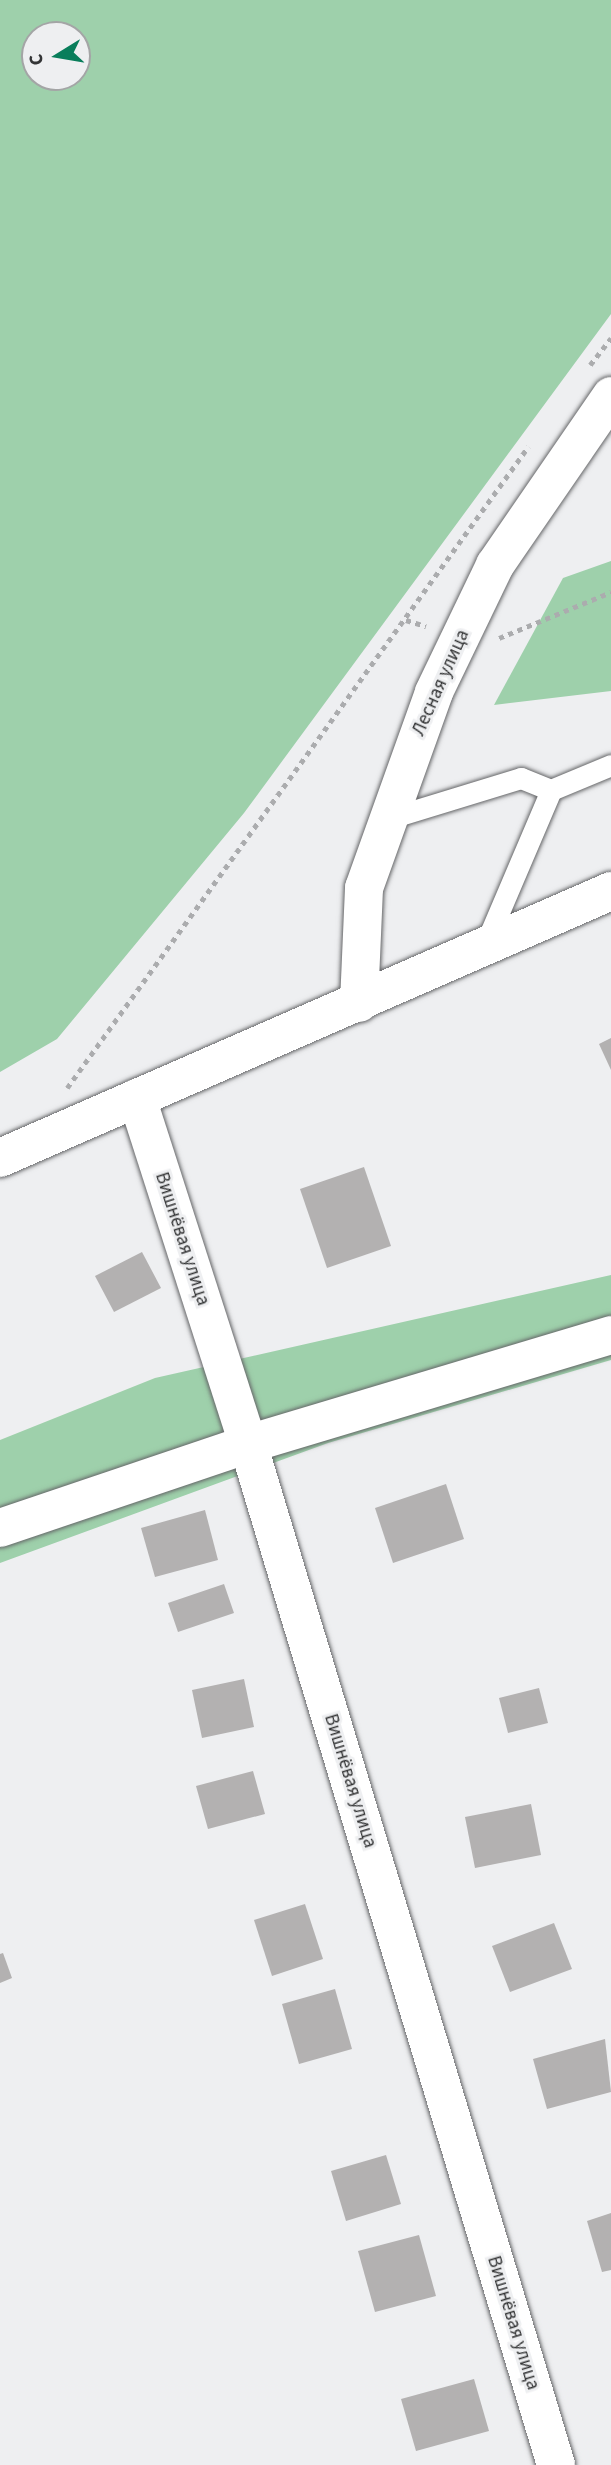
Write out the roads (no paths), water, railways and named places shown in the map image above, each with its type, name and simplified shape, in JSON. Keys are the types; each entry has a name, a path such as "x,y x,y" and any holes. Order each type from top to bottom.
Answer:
{"street":[{"name":"Лесная улица","path":"359,1003 364,888 386,819 434,692 495,565 598,384"},
{"path":"0,1158 611,891"},
{"name":"Вишнёвая улица","path":"137,1098 248,1444 556,2465"},
{"path":"0,1528 248,1444 611,1335"}],"lane":[{"path":"386,819 521,778 551,790 611,765"},
{"path":"485,947 551,790"}]}
